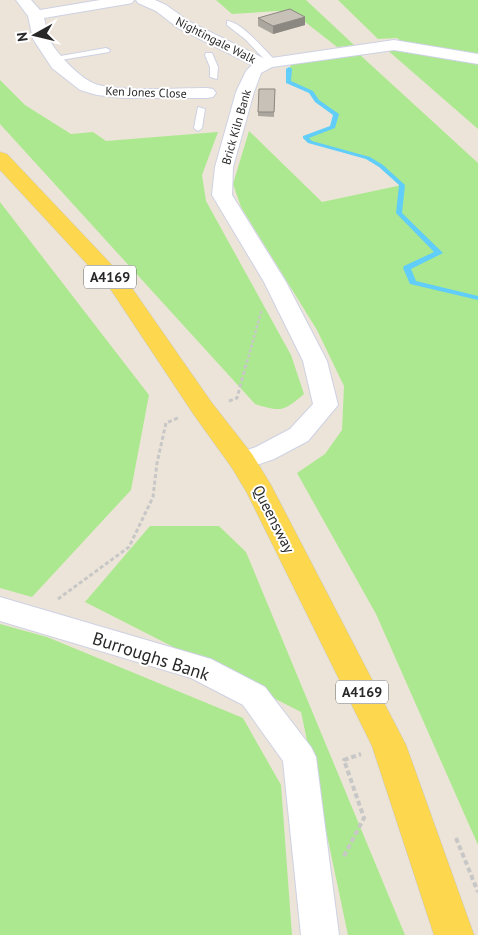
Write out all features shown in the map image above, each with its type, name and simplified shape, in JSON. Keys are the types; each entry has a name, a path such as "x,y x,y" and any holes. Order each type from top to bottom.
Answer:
{"main road":[{"name":"Queensway","path":"0,158 119,286 203,409 242,460 261,492 389,745 454,935"}],"street":[{"path":"23,0 36,15 127,0"},
{"name":"Nightingale Walk","path":"143,0 161,8 184,25 268,63"},
{"name":"Ken Jones Close","path":"36,15 41,39 55,59 75,80 97,90 124,93 207,93"},
{"path":"268,63 394,45 478,59"},
{"name":"Brick Kiln Bank","path":"242,460 265,453 299,434 326,405 315,361 271,276 222,195 224,167 245,92 254,71 268,63"},
{"name":"Burroughs Bank","path":"0,609 200,668 254,696 298,757 320,935"}],"lane":[{"path":"230,23 248,37 268,63"},
{"path":"55,59 106,50"},
{"path":"198,128 214,67 209,55"}],"path":[{"path":"31,618 129,547 153,497 166,422 236,398 271,276"},
{"path":"340,863 364,818 344,760 389,745"}],"green space":[{"path":"216,0 306,0 354,45 337,47 300,18 278,11 232,14"},
{"path":"338,0 478,0 478,129 385,48 415,52 397,38 378,39"},
{"path":"359,54 478,163 478,845 376,614 297,473 325,454 342,430 344,386 317,330 241,207 233,184 249,131 322,202 402,185 382,167 371,161 348,152 310,142 305,137 333,127 336,114 317,101 311,92 288,82 289,69 292,63"},
{"path":"0,80 25,105 71,134 93,132 106,141 218,132 202,175 206,201 291,355 304,394 281,409 255,404 0,124"},
{"path":"0,202 149,395 131,490 32,597 0,588"},
{"path":"150,526 219,526 246,552 405,935 348,935 301,712 85,602"},
{"path":"0,624 47,637 243,718 281,785 292,935 0,935"}],"building":[{"path":"290,9 305,17 273,26 258,18"},
{"path":"259,89 275,89 274,112 258,112"}],"waterway":[{"path":"289,69 288,82 311,92 317,101 336,114 333,127 305,137 310,142 368,158 381,166 402,185 399,213 439,253 407,268 413,282 478,298"}]}
